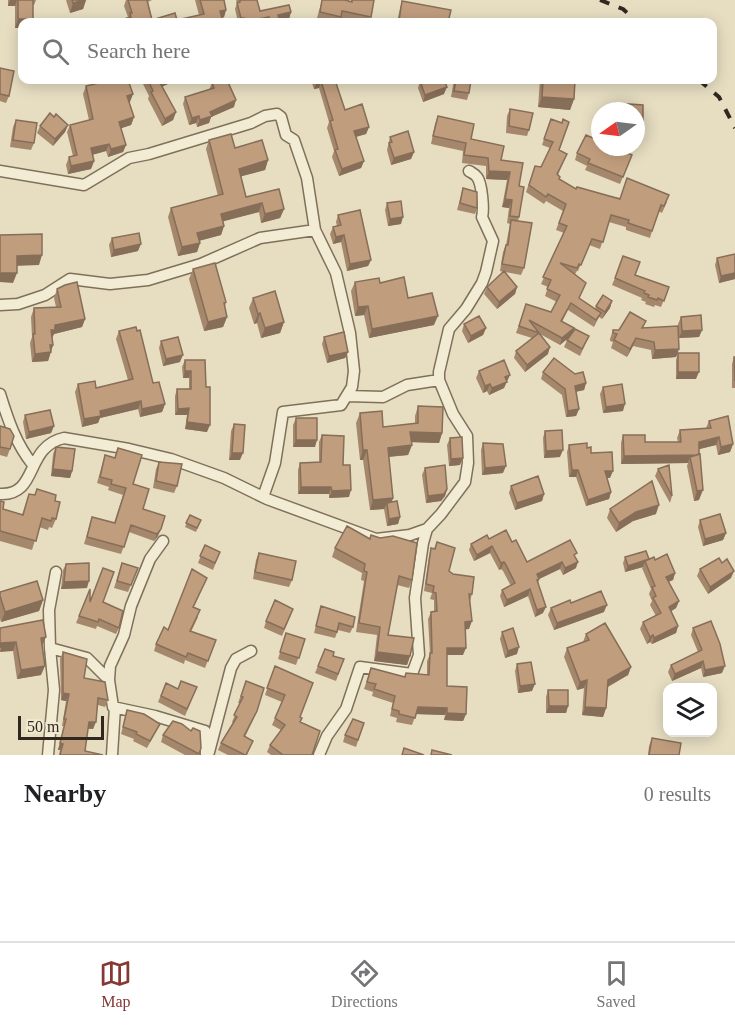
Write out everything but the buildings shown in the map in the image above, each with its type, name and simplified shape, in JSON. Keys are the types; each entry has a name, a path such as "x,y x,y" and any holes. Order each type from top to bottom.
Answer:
{"street":[{"path":"0,171 84,184 129,158 149,154 265,117 277,114 281,117 286,135 294,140 307,178 315,230 336,273 350,333 354,371 352,387 341,405 283,412 275,463 263,497"},
{"path":"319,755 327,736 346,709 360,667 412,674 419,655 415,598 423,543 427,529 465,482 468,463 467,436 453,414 439,380 449,329 466,309 482,283 492,249 493,241 482,217 484,211 480,195 481,186 477,175 469,171"},
{"path":"0,305 18,304 45,295 70,279 110,284 148,280 201,264 260,238 315,230"},
{"path":"347,396 383,397 407,385 439,380"},
{"path":"0,394 22,451 33,465"},
{"path":"0,494 15,493 22,488 44,447 54,440 78,439 171,459 225,478 263,497 367,537 376,539 410,535 427,529"},
{"path":"410,535 423,543"},
{"path":"112,755 115,707 112,704 109,680 110,666 124,635 146,568 163,542"},
{"path":"48,755 54,690 50,648 50,610 56,572"},
{"path":"50,648 87,658 109,680"},
{"path":"207,755 231,668 236,659 251,651"},
{"path":"115,707 205,731 207,755"}],"railway":[{"path":"600,0 623,9 633,18"},
{"path":"704,84 719,97 735,128"}]}
